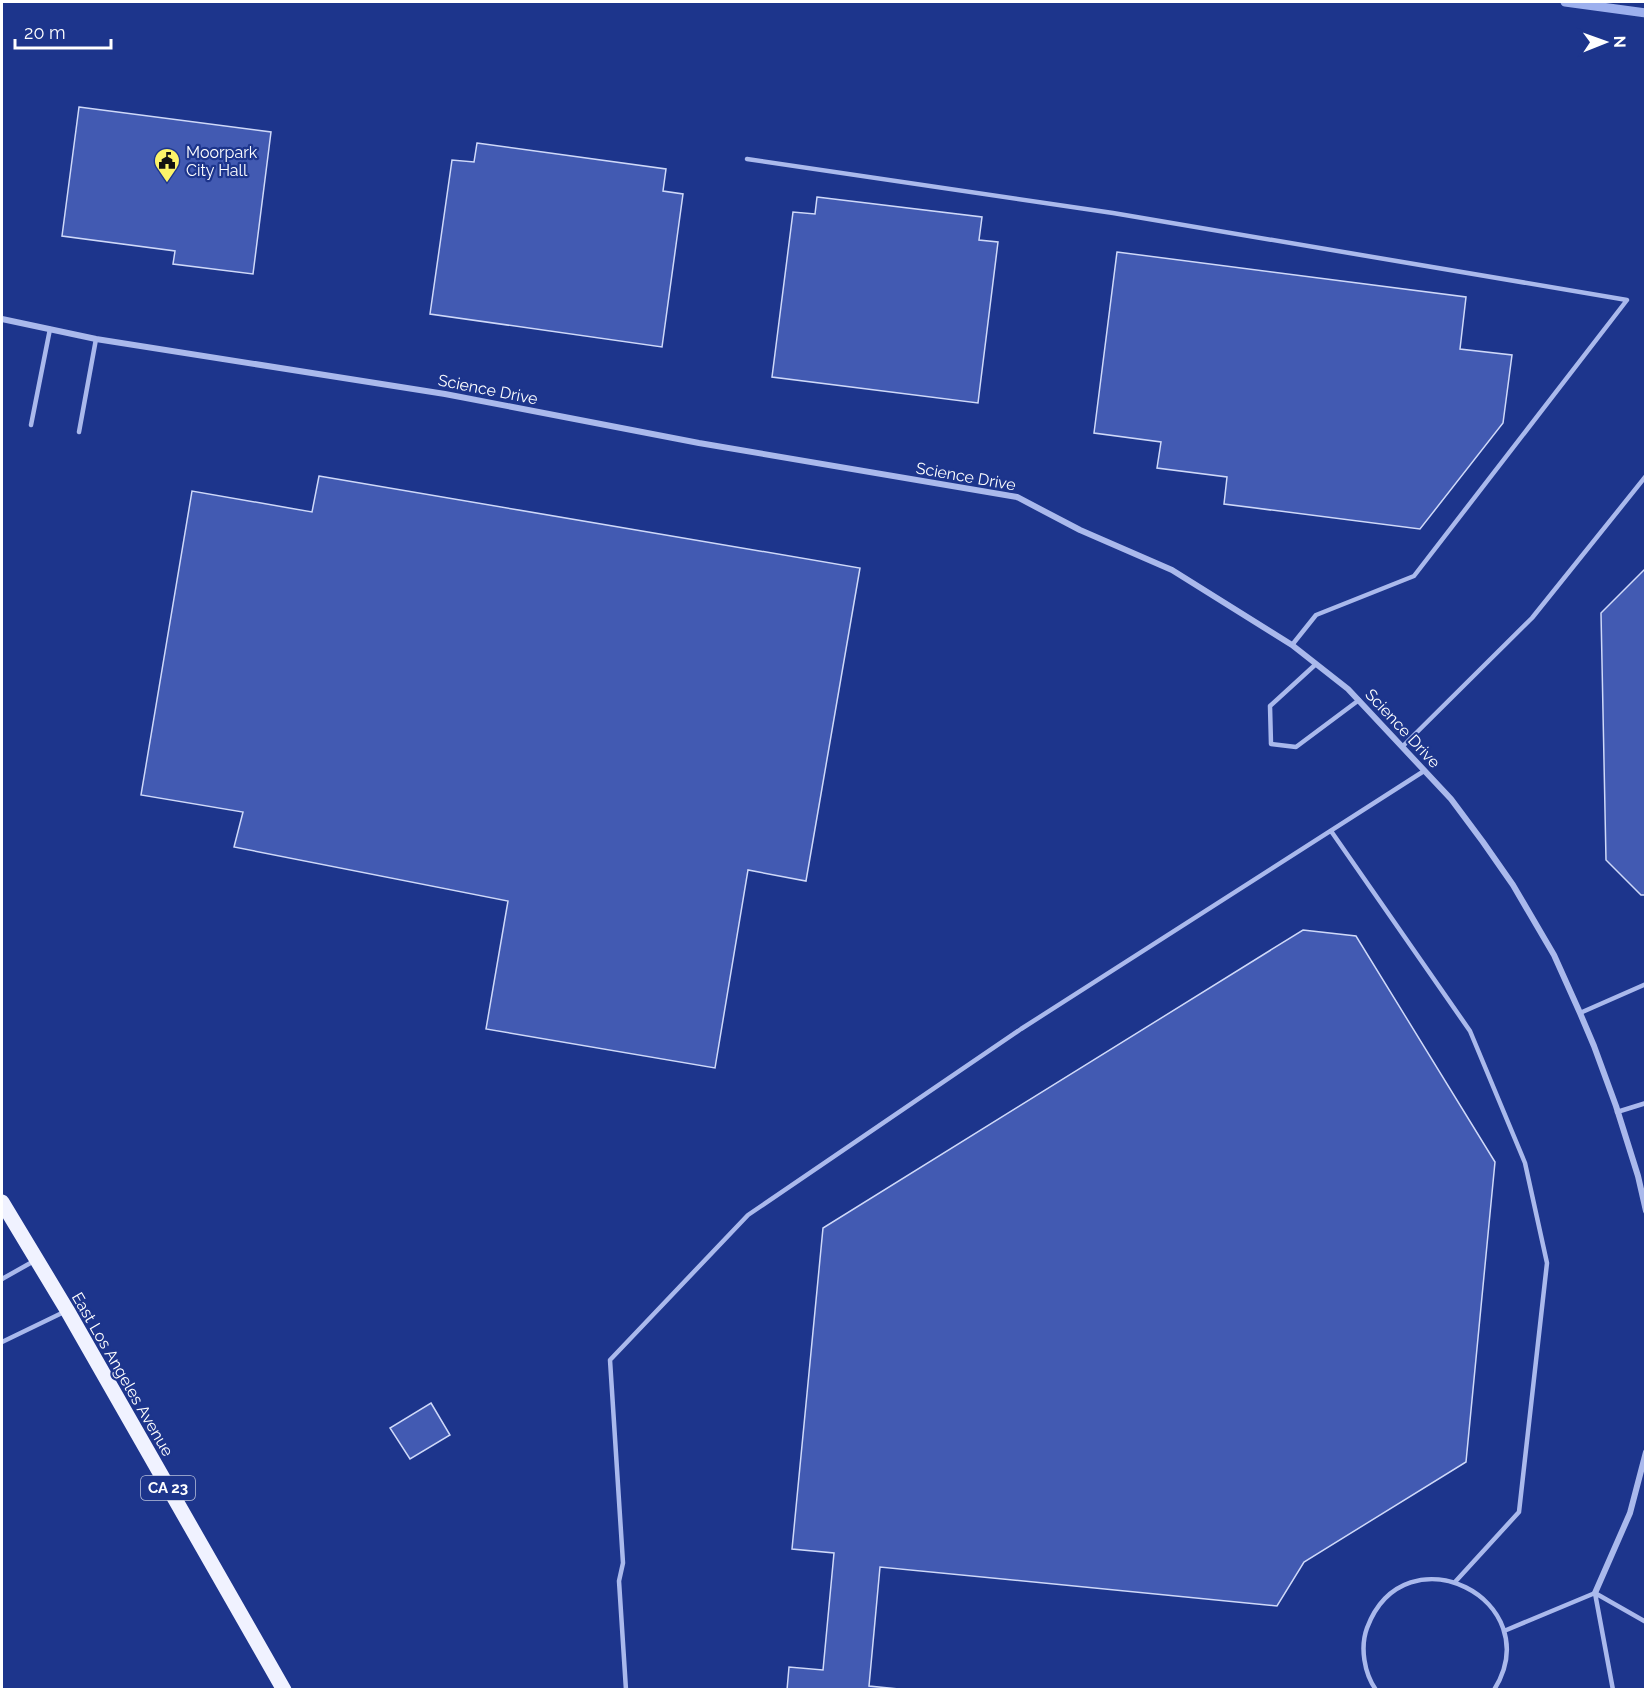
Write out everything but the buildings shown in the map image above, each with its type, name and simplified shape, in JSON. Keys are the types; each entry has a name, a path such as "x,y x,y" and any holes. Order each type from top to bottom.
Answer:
{"main road":[{"name":"East Los Angeles Avenue","path":"2,1202 67,1310 284,1689"}],"street":[{"name":"Science Drive","path":"2,319 96,339 423,390 699,443 1017,497 1080,530 1172,570 1292,645 1348,689 1450,799 1513,885 1554,955 1594,1046 1638,1176 1646,1212"},
{"path":"1595,1593 1630,1513 1646,1452"}],"lane":[{"path":"747,159 1113,213 1627,300 1414,576 1316,615 1292,645"},
{"path":"32,425 50,329"},
{"path":"79,432 96,339"},
{"path":"1402,747 1532,618 1646,476"},
{"path":"1316,664 1270,706 1270,744 1296,747 1359,700"},
{"path":"626,1689 619,1581 623,1563 609,1360 748,1215 1021,1029 1424,771"},
{"path":"1331,831 1470,1031 1525,1163 1547,1263 1519,1512 1455,1582"},
{"path":"1580,1013 1646,984"},
{"path":"1617,1112 1646,1102"},
{"path":"2,1279 36,1260"},
{"path":"2,1342 67,1310"},
{"path":"1376,1689 1371,1683 1364,1660 1364,1637 1372,1615 1387,1597 1408,1584 1431,1579 1455,1582 1477,1592 1494,1609 1504,1631 1507,1655 1502,1678 1494,1689"},
{"path":"1504,1631 1595,1593"},
{"path":"1595,1593 1646,1622"},
{"path":"1595,1593 1613,1689"}],"waterway":[{"path":"1565,2 1646,13"}],"place":[{"name":"Moorpark City Hall","path":"167,184"}]}
